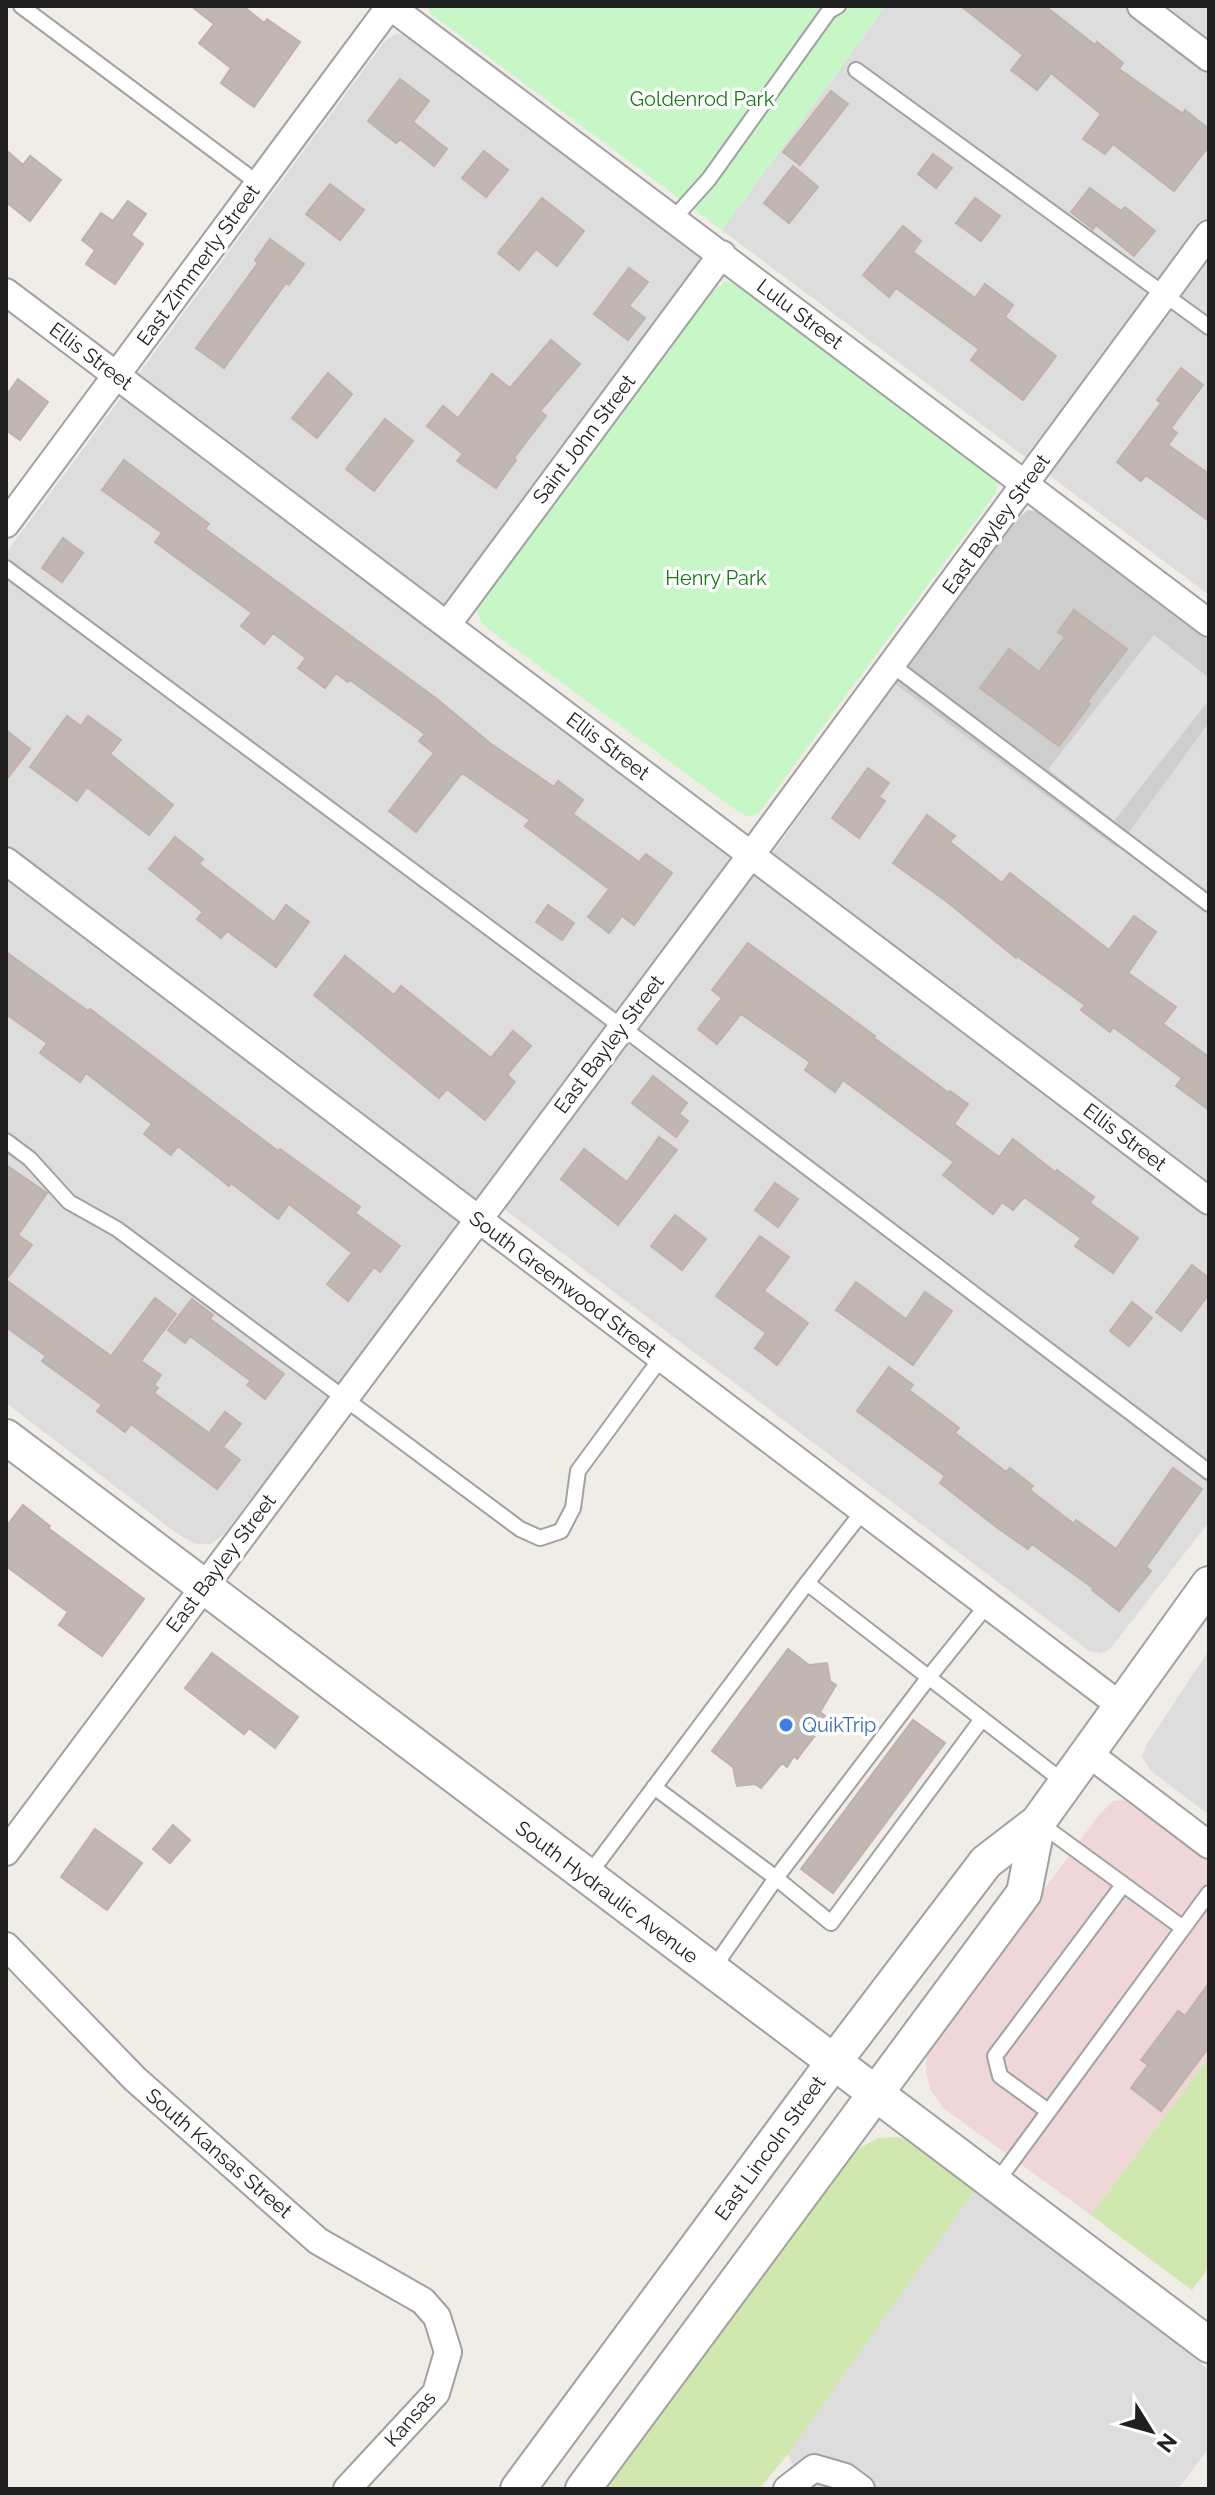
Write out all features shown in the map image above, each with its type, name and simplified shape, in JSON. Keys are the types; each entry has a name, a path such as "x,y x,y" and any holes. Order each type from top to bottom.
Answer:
{"street":[{"name":"East Zimmerly Street","path":"6,524 390,6"},
{"name":"Lulu Street","path":"390,6 1209,623"},
{"path":"1141,6 1209,58"},
{"name":"East Bayley Street","path":"6,1852 751,855 1209,234"},
{"name":"Saint John Street","path":"447,625 722,254"},
{"name":"Ellis Street","path":"6,292 1209,1201"},
{"name":"South Greenwood Street","path":"6,861 1121,1706"},
{"name":"South Hydraulic Avenue","path":"6,1437 1209,2345"},
{"name":"East Lincoln Street","path":"518,2489 986,1862 1038,1822 1209,1584"},
{"path":"1088,1753 1209,1845"},
{"name":"East Lincoln Street","path":"583,2489 1024,1893 1038,1822"},
{"name":"South Kansas Street","path":"6,1946 135,2079 318,2241 423,2301 437,2317 444,2338"},
{"name":"Kansas","path":"347,2489 436,2393 448,2352 444,2338"},
{"path":"787,2489 814,2468 845,2477 861,2489"}],"lane":[{"path":"21,6 259,184"},
{"path":"674,218 709,179 829,11 838,6"},
{"path":"856,70 1209,327"},
{"path":"6,568 622,1027 1209,1472"},
{"path":"892,665 1209,904"},
{"path":"6,1141 30,1159 69,1202 117,1229 520,1529 540,1538 561,1531 573,1508 578,1471 661,1358"},
{"path":"587,1877 863,1511"},
{"path":"807,1583 1065,1783"},
{"path":"711,1972 776,1878 987,1605"},
{"path":"654,1787 831,1923 982,1719"},
{"path":"1038,1822 1183,1928"},
{"path":"1048,2111 1000,2076 995,2056 1123,1885"},
{"path":"995,2185 1209,1893"}],"shaded area":[{"path":"886,6 1209,6 1209,595 722,230"},
{"path":"397,33 410,37 702,259 431,626 756,876 895,684 1117,847 1209,723 1209,1522 1110,1649 1100,1653 1089,1651 483,1193 225,1533 211,1544 197,1544 179,1535 6,1403 6,553 385,41"},
{"path":"1028,510 1038,511 1209,636 1209,723 1117,848 895,684 1017,519"},
{"path":"1154,635 1209,678 1209,700 1114,821 1048,769"},
{"path":"1209,1650 1209,1815 1151,1771 1142,1757 1147,1744"},
{"path":"1123,1800 1137,1806 1209,1862 1209,2057 1091,2215 943,2108 930,2089 926,2071 927,2052 1098,1816 1113,1801"},
{"path":"975,2190 1209,2370 1209,2448 1178,2489 804,2489 788,2454"}],"green space":[{"name":"Goldenrod Park","path":"426,6 886,6 722,230 431,14"},
{"name":"Henry Park","path":"726,281 739,286 997,483 996,493 758,814 750,817 740,813 483,625 477,612 482,600 713,291"},
{"path":"1209,2057 1209,2267 1192,2290 1091,2215"},
{"path":"898,2137 917,2144 975,2190 788,2454 759,2489 603,2489 848,2154 879,2138"}],"building":[{"path":"191,6 243,6 264,23 267,19 300,42 254,107 221,83 231,68 199,43 214,24"},
{"path":"961,6 1045,6 1123,63 1119,69 1183,114 1185,110 1209,129 1209,146 1174,191 1113,144 1105,154 1083,139 1101,114 1051,73 1037,90 1011,70 1023,55"},
{"path":"400,79 429,101 413,122 447,149 434,166 400,139 396,143 368,121"},
{"path":"831,91 848,104 800,165 783,152"},
{"path":"6,150 23,165 30,156 61,180 30,221 6,202"},
{"path":"484,151 508,170 486,197 462,178"},
{"path":"933,154 952,168 936,188 918,174"},
{"path":"793,166 818,187 789,223 764,203"},
{"path":"330,184 364,210 340,240 306,214"},
{"path":"1090,188 1121,211 1125,207 1155,231 1134,256 1096,225 1093,229 1071,212"},
{"path":"542,198 584,231 557,266 536,249 519,270 498,253"},
{"path":"975,198 1000,216 981,241 956,223"},
{"path":"128,201 146,214 131,235 143,244 115,284 86,264 95,250 82,240 101,213 113,221"},
{"path":"903,226 921,241 913,252 975,298 985,284 1013,305 1005,317 1056,356 1023,400 971,360 979,349 896,288 889,297 863,275"},
{"path":"270,239 304,264 289,285 286,283 224,368 196,348 258,263 255,260"},
{"path":"629,268 648,282 629,306 645,318 628,340 594,314"},
{"path":"551,340 580,364 540,411 546,416 496,488 457,461 463,454 427,426 443,406 458,418 492,374 510,388"},
{"path":"1181,368 1203,385 1171,428 1177,433 1168,445 1209,474 1209,521 1146,475 1141,481 1117,462 1161,403 1157,400"},
{"path":"328,373 352,394 317,438 292,418"},
{"path":"18,379 48,402 20,440 6,430 6,396"},
{"path":"385,419 413,441 374,491 346,469"},
{"path":"124,460 209,524 205,529 437,699 491,744 554,787 558,781 583,800 573,814 639,862 646,854 672,873 634,925 622,916 609,933 588,917 609,889 525,826 530,820 462,773 416,832 389,811 434,753 419,741 425,734 336,673 325,688 298,668 306,658 273,633 264,644 241,626 252,613 155,542 162,533 102,490"},
{"path":"63,538 83,553 62,582 42,568"},
{"path":"1074,610 1127,649 1059,746 980,688 1009,649 1039,672 1065,637 1058,632"},
{"path":"67,716 81,726 88,716 121,740 110,754 173,805 149,835 87,787 77,801 30,767"},
{"path":"6,730 30,749 6,780"},
{"path":"868,768 889,783 879,797 885,801 859,838 832,818"},
{"path":"927,815 955,836 950,842 1002,883 1010,873 1109,950 1134,916 1156,932 1128,973 1176,1007 1163,1024 1209,1057 1209,1110 1176,1086 1182,1078 1113,1027 1110,1032 1081,1010 1085,1005 1016,958 893,863"},
{"path":"175,837 203,859 199,864 274,922 286,905 309,922 276,967 227,931 221,938 197,919 203,912 149,869"},
{"path":"548,905 574,923 562,940 536,922"},
{"path":"748,943 968,1104 954,1124 999,1157 1013,1139 1094,1197 1090,1203 1138,1238 1113,1273 1075,1246 1081,1238 1024,1197 1013,1210 1002,1202 993,1214 943,1175 954,1162 843,1080 835,1092 805,1070 810,1062 741,1014 717,1044 698,1029 722,998 712,990"},
{"path":"6,952 88,1011 90,1009 278,1151 280,1149 360,1207 355,1213 400,1246 380,1272 374,1267 348,1301 327,1284 352,1253 289,1204 278,1219 178,1146 171,1155 144,1134 152,1124 86,1073 80,1082 40,1053 47,1043 6,1014"},
{"path":"345,956 394,995 401,986 491,1058 513,1031 531,1046 507,1075 515,1082 485,1120 447,1089 439,1098 314,995"},
{"path":"653,1076 687,1103 679,1114 688,1121 676,1137 632,1103"},
{"path":"659,1137 677,1150 618,1225 561,1179 584,1149 627,1182"},
{"path":"6,1165 47,1193 18,1235 32,1245 6,1280"},
{"path":"775,1183 798,1199 778,1227 755,1210"},
{"path":"675,1215 706,1239 682,1270 651,1246"},
{"path":"760,1236 789,1257 764,1291 808,1323 777,1365 755,1348 766,1333 716,1296"},
{"path":"1192,1265 1209,1278 1209,1294 1181,1331 1156,1312"},
{"path":"6,1280 111,1356 155,1298 176,1314 141,1361 161,1375 154,1385 158,1388 154,1393 209,1433 225,1412 241,1424 223,1447 240,1460 217,1489 131,1424 125,1432 97,1411 102,1405 42,1361 46,1356 6,1327"},
{"path":"856,1282 906,1319 925,1292 952,1311 913,1365 836,1310"},
{"path":"192,1299 213,1315 210,1319 284,1374 265,1399 247,1385 251,1381 190,1336 185,1343 168,1330"},
{"path":"1132,1302 1152,1318 1129,1346 1110,1331"},
{"path":"889,1367 913,1385 909,1390 959,1428 955,1433 1006,1472 1010,1468 1033,1486 1030,1490 1074,1524 1076,1520 1116,1549 1173,1468 1202,1489 1146,1567 1151,1571 1119,1611 1032,1544 1028,1549 999,1529 940,1483 945,1476 857,1411"},
{"path":"23,1505 50,1526 48,1528 144,1599 102,1656 59,1625 68,1612 6,1566 6,1527"},
{"path":"788,1649 809,1665 827,1663 830,1681 836,1685 820,1712 825,1716 817,1726 820,1729 797,1759 794,1756 787,1767 782,1763 761,1788 755,1784 737,1786 733,1767 712,1751"},
{"path":"212,1653 298,1717 275,1748 249,1728 244,1734 185,1688"},
{"path":"913,1720 945,1743 833,1893 801,1869"},
{"path":"173,1825 190,1840 170,1863 153,1849"},
{"path":"95,1829 142,1863 107,1910 61,1877"},
{"path":"1209,1983 1209,2047 1161,2111 1131,2088 1148,2065 1141,2060 1178,2011 1185,2016"}],"place":[{"name":"QuikTrip","path":"786,1725"}]}
